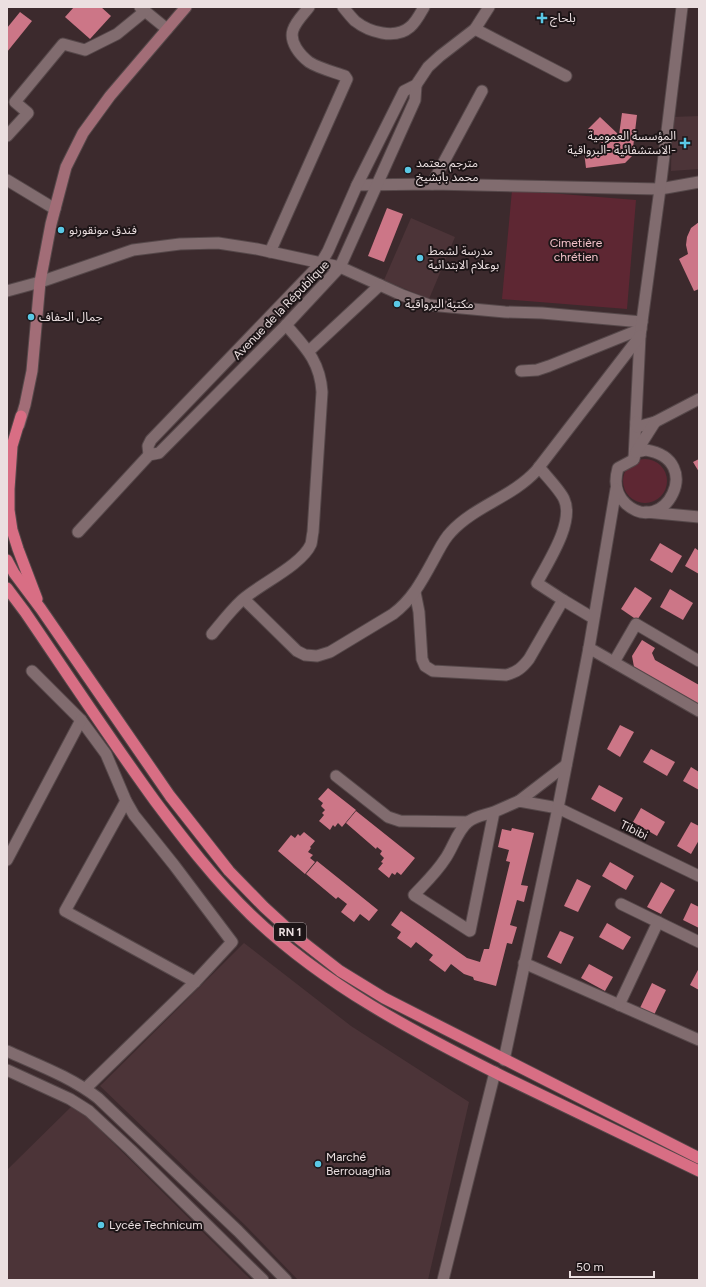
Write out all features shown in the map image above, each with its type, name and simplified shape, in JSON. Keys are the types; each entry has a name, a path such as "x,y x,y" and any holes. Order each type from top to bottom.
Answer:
{"highway":[{"path":"21,416 12,446 9,510 12,530 18,549 41,609"},
{"name":"RN 1","path":"7,560 14,573 41,609 170,796 229,871 264,907 299,939 340,970 384,998 699,1158"},
{"name":"RN 1","path":"7,588 25,612 131,769 188,846 252,915 308,964 385,1014 495,1072 699,1171"},
{"name":"RN 1","path":"7,598 25,612"}],"main road":[{"path":"7,450 25,405 32,371 40,282 55,209 66,167 83,133 110,96 186,7"}],"street":[{"path":"270,252 347,79 345,76 309,62 294,44 292,38 293,29 299,19 310,7"},
{"path":"343,7 355,20 368,29 384,33 399,33 409,28 417,19 424,7"},
{"name":"Avenue de la République","path":"149,455 148,446 151,440 321,263 328,251 357,185 404,91 416,85 428,67 475,29 488,7"},
{"path":"635,456 641,329 682,7"},
{"path":"7,136 28,113 15,102 63,44 85,50 117,34 142,9 167,28"},
{"path":"475,29 566,76"},
{"name":"Avenue de la République","path":"78,532 149,455 159,453 286,325 340,268 415,100 416,85"},
{"path":"432,184 482,91"},
{"path":"7,180 55,209"},
{"path":"357,185 432,184 660,189 699,182"},
{"path":"7,291 40,282 133,250 180,244 218,243 270,252 340,268 429,305 505,312 542,313 641,329"},
{"path":"309,351 380,285"},
{"path":"212,634 234,607 294,563 304,554 311,544 322,392 320,372 309,351 286,325"},
{"path":"521,371 537,370 549,366 641,329"},
{"path":"244,599 297,651 305,655 317,656 330,652 393,614 402,607 415,592 443,542 452,531 463,522 527,481 641,329"},
{"path":"636,422 637,427 656,422 699,399"},
{"path":"635,456 656,422"},
{"path":"504,1060 558,808 589,648 616,489 615,478 618,468 646,450 662,454 670,461 676,471 678,482 670,501 662,508 652,512 641,512"},
{"path":"539,467 564,498 566,516 560,538 537,583 593,618"},
{"path":"616,489 621,499 631,508 641,512 699,517"},
{"path":"415,592 419,612 422,659 425,666 433,672 506,675 514,673 529,659 563,600"},
{"path":"614,662 636,624 699,661"},
{"path":"589,648 699,711"},
{"path":"32,671 81,720 106,754 126,801 134,815 232,942 195,982 86,1088"},
{"path":"7,860 81,720"},
{"path":"494,812 470,931 414,895 445,859 467,822 476,817 494,812 519,801 566,765"},
{"path":"336,776 388,817 400,821 467,822"},
{"path":"126,801 65,911 195,982"},
{"name":"Tibibi","path":"519,801 558,808 699,876"},
{"path":"621,904 699,942"},
{"path":"619,1005 658,922"},
{"path":"524,963 699,1040"},
{"path":"7,1051 86,1088 123,1121 286,1280"},
{"path":"7,1070 70,1099 89,1111 131,1150 263,1280"},
{"path":"443,1280 495,1072"}],"shaded area":[{"name":"المؤسسة العمومية الاستشفائية -البرواقية-","path":"699,116 699,169 671,171 672,117"},
{"name":"مدرسة لشمط بوعلام الابتدائية","path":"411,218 455,237 429,299 384,280"},
{"name":"Marché Berrouaghia","path":"244,943 351,1026 469,1102 428,1280 298,1280 246,1226 100,1086"},
{"name":"Lycée Technicum","path":"74,1104 251,1280 7,1280 7,1170"}],"green space":[{"name":"Cimetière chrétien","path":"512,190 636,200 627,309 502,299"},
{"path":"645,459 657,463 663,469 667,481 663,493 657,499 645,503 633,499 627,493 623,481 627,469 633,463"}],"building":[{"path":"74,7 101,7 111,16 90,39 65,17"},
{"path":"20,12 32,21 7,52 7,28"},
{"path":"622,113 637,115 632,156 625,163 586,168 584,152 608,149 588,129 600,117 619,135"},
{"path":"387,208 403,214 384,262 368,256"},
{"path":"699,222 699,289 694,291 679,259 688,254 686,245 687,237 691,228"},
{"path":"699,459 699,472 693,462"},
{"path":"660,543 682,556 672,573 650,560"},
{"path":"695,548 699,551 699,574 685,566"},
{"path":"635,587 652,598 637,620 621,609"},
{"path":"670,589 693,603 683,620 660,607"},
{"path":"642,640 655,648 652,653 655,660 699,685 699,704 634,667 632,656"},
{"path":"620,725 634,732 620,757 607,749"},
{"path":"651,749 675,762 667,776 643,762"},
{"path":"691,767 699,772 699,790 683,781"},
{"path":"599,785 623,798 615,812 591,799"},
{"path":"328,788 356,810 342,827 338,823 335,827 333,825 330,830 319,821 324,815 322,813 325,810 321,806 323,803 318,799"},
{"path":"641,808 665,822 657,836 633,822"},
{"path":"356,811 415,858 401,875 397,872 395,875 392,873 389,878 378,869 383,863 381,862 384,858 380,854 382,851 377,847 376,849 346,823"},
{"path":"691,822 699,826 699,840 691,854 677,846"},
{"path":"512,828 534,833 521,885 528,886 524,902 517,900 510,925 517,927 512,944 507,943 496,986 474,980 473,977 464,974 451,964 445,972 429,960 433,955 416,942 411,948 397,938 401,932 391,925 401,911 467,958 480,962 484,949 489,949 510,862 506,861 509,850 498,847 502,829 511,831"},
{"path":"304,832 315,841 308,852 313,855 310,858 315,862 305,874 278,851 291,835 295,838 298,834 300,836"},
{"path":"317,861 378,910 369,921 360,914 354,922 341,912 347,904 338,897 336,899 306,874"},
{"path":"610,862 634,876 626,890 602,876"},
{"path":"577,879 591,886 578,912 564,906"},
{"path":"661,882 675,890 661,914 647,907"},
{"path":"691,903 699,907 699,928 683,920"},
{"path":"607,923 631,937 623,950 599,937"},
{"path":"560,931 574,937 561,964 547,957"},
{"path":"589,964 613,977 605,991 581,978"},
{"path":"699,968 699,990 690,985"},
{"path":"652,983 666,990 653,1017 639,1010"}],"place":[{"name":"بلحاج","path":"542,18"},
{"name":"المؤسسة العمومية الاستشفائية -البرواقية-","path":"685,143"},
{"name":"مترجم معتمد محمد بابشيخ","path":"408,170"},
{"name":"فندق مونقورنو","path":"61,230"},
{"name":"مدرسة لشمط بوعلام الابتدائية","path":"420,258"},
{"name":"مكتبة البرواقية","path":"397,304"},
{"name":"جمال الحفاف","path":"31,317"},
{"name":"Marché Berrouaghia","path":"318,1164"},
{"name":"Lycée Technicum","path":"101,1225"}]}
